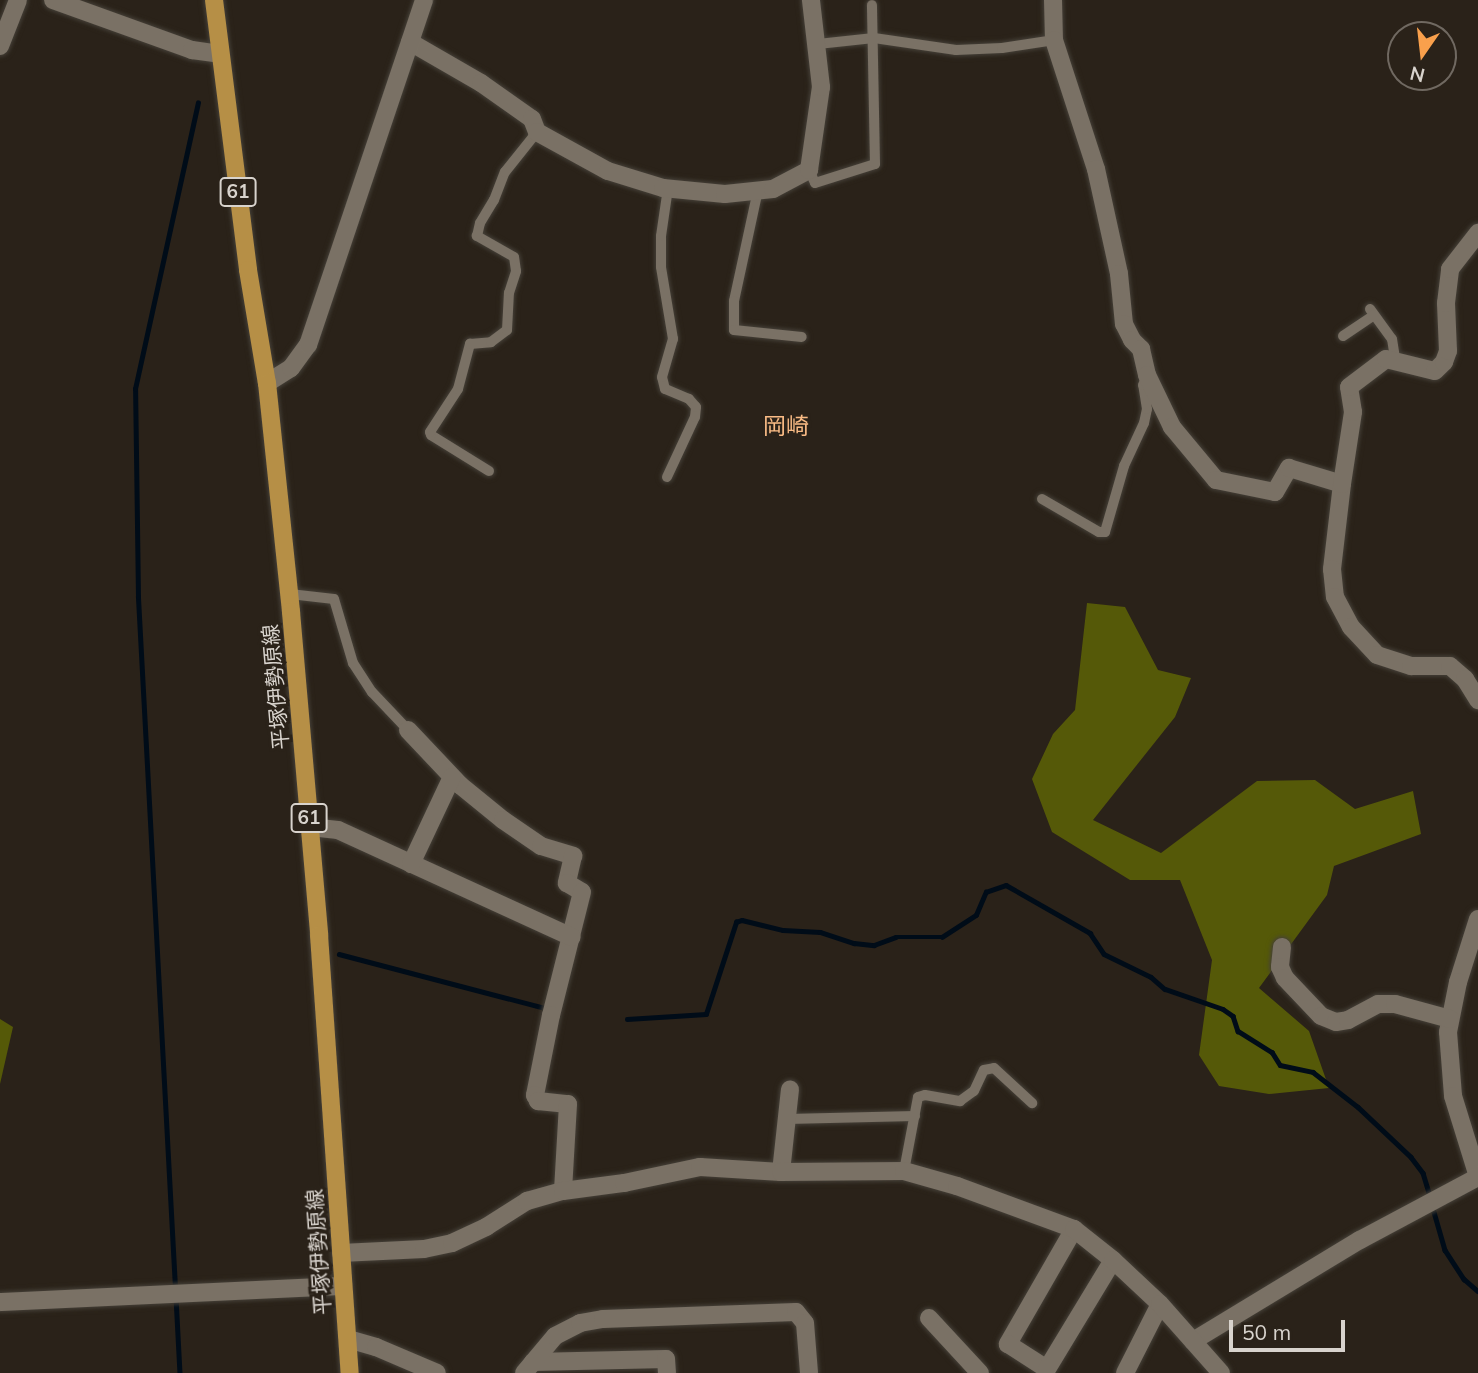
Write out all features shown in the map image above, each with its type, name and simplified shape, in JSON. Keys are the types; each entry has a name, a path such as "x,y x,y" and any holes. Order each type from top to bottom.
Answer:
{"main road":[{"name":"平塚伊勢原線","path":"214,0 267,383 290,594 350,1373"}],"street":[{"path":"0,46 18,0"},
{"path":"53,0 192,50 220,54"},
{"path":"267,383 291,368 312,335 424,0"},
{"path":"410,42 481,83 522,112 532,120 537,132 608,172 668,188 725,194 773,189 809,170 821,87 811,0"},
{"path":"1052,0 1054,40 1096,169 1119,274 1124,324 1132,340 1141,349 1147,374 1172,427 1216,480 1275,492 1289,468 1342,484"},
{"path":"1478,233 1450,270 1446,303 1448,351 1444,362 1435,371 1395,359 1386,359 1349,387 1353,412 1332,569 1335,597 1350,627 1377,655 1411,666 1450,666 1465,679 1478,700"},
{"path":"408,730 452,778 503,820 541,846 573,856 567,883 582,892 551,1015 536,1095 538,1101 568,1104 563,1191"},
{"path":"411,864 452,778"},
{"path":"310,827 338,830 572,937"},
{"path":"1193,1341 1360,1240 1478,1177 1453,1096 1448,1032 1458,982 1478,919"},
{"path":"1282,947 1280,967 1285,978 1321,1016 1336,1022 1348,1020 1378,1004 1395,1004 1450,1019"},
{"path":"781,1172 790,1089"},
{"path":"341,1253 424,1249 452,1243 486,1227 527,1201 563,1191 624,1183 699,1167 781,1172 904,1171 957,1186 1074,1229 1113,1259 1160,1304 1221,1373"},
{"path":"1074,1229 1008,1345 1047,1369 1113,1259"},
{"path":"0,1302 343,1286"},
{"path":"1125,1373 1160,1304"},
{"path":"529,1368 555,1336 580,1323 603,1318 796,1312 805,1323 809,1373"},
{"path":"929,1318 980,1373"},
{"path":"348,1339 376,1347 437,1373"},
{"path":"529,1368 666,1359 667,1373"}],"lane":[{"path":"809,170 815,183 875,164 872,5"},
{"path":"818,44 874,38 956,50 1002,48 1054,40"},
{"path":"489,471 430,432 458,389 470,344 491,342 506,330 509,293 516,271 514,257 477,236 480,223 494,200 505,172 537,132"},
{"path":"667,477 695,417 695,407 689,399 665,389 662,377 673,339 661,267 661,236 668,188"},
{"path":"758,190 734,301 734,330 802,337"},
{"path":"1343,336 1372,312 1392,339 1395,359"},
{"path":"1042,499 1099,532 1105,532 1124,466 1144,424 1147,409 1143,385 1147,374"},
{"path":"290,594 334,599 354,663 372,692 408,730"},
{"path":"904,1171 918,1097 925,1095 960,1101 974,1091 984,1070 994,1068 1032,1103"},
{"path":"787,1119 915,1116"}],"shaded area":[{"path":"1087,603 1125,607 1158,670 1191,678 1175,717 1093,820 1161,853 1257,781 1315,780 1355,809 1413,791 1421,834 1334,866 1327,895 1259,988 1309,1031 1329,1088 1269,1094 1219,1086 1199,1055 1212,960 1180,880 1130,880 1052,832 1032,779 1053,734 1075,710"},
{"path":"0,1019 13,1027 0,1084"}],"waterway":[{"path":"175,1288 138,597 135,389 198,103"},
{"path":"627,1019 706,1014 736,922 742,920 783,930 820,932 854,943 874,945 896,937 942,937 976,915 986,892 1006,885 1090,933 1104,954 1151,977 1165,989 1223,1009 1233,1016 1238,1031 1272,1052 1280,1065 1313,1072 1358,1107 1411,1157 1423,1173 1430,1196"},
{"path":"339,954 548,1009"},
{"path":"1432,1205 1445,1250 1464,1279 1478,1291"},
{"path":"176,1297 180,1373"}],"district":[{"name":"岡崎","path":"786,426"}]}
